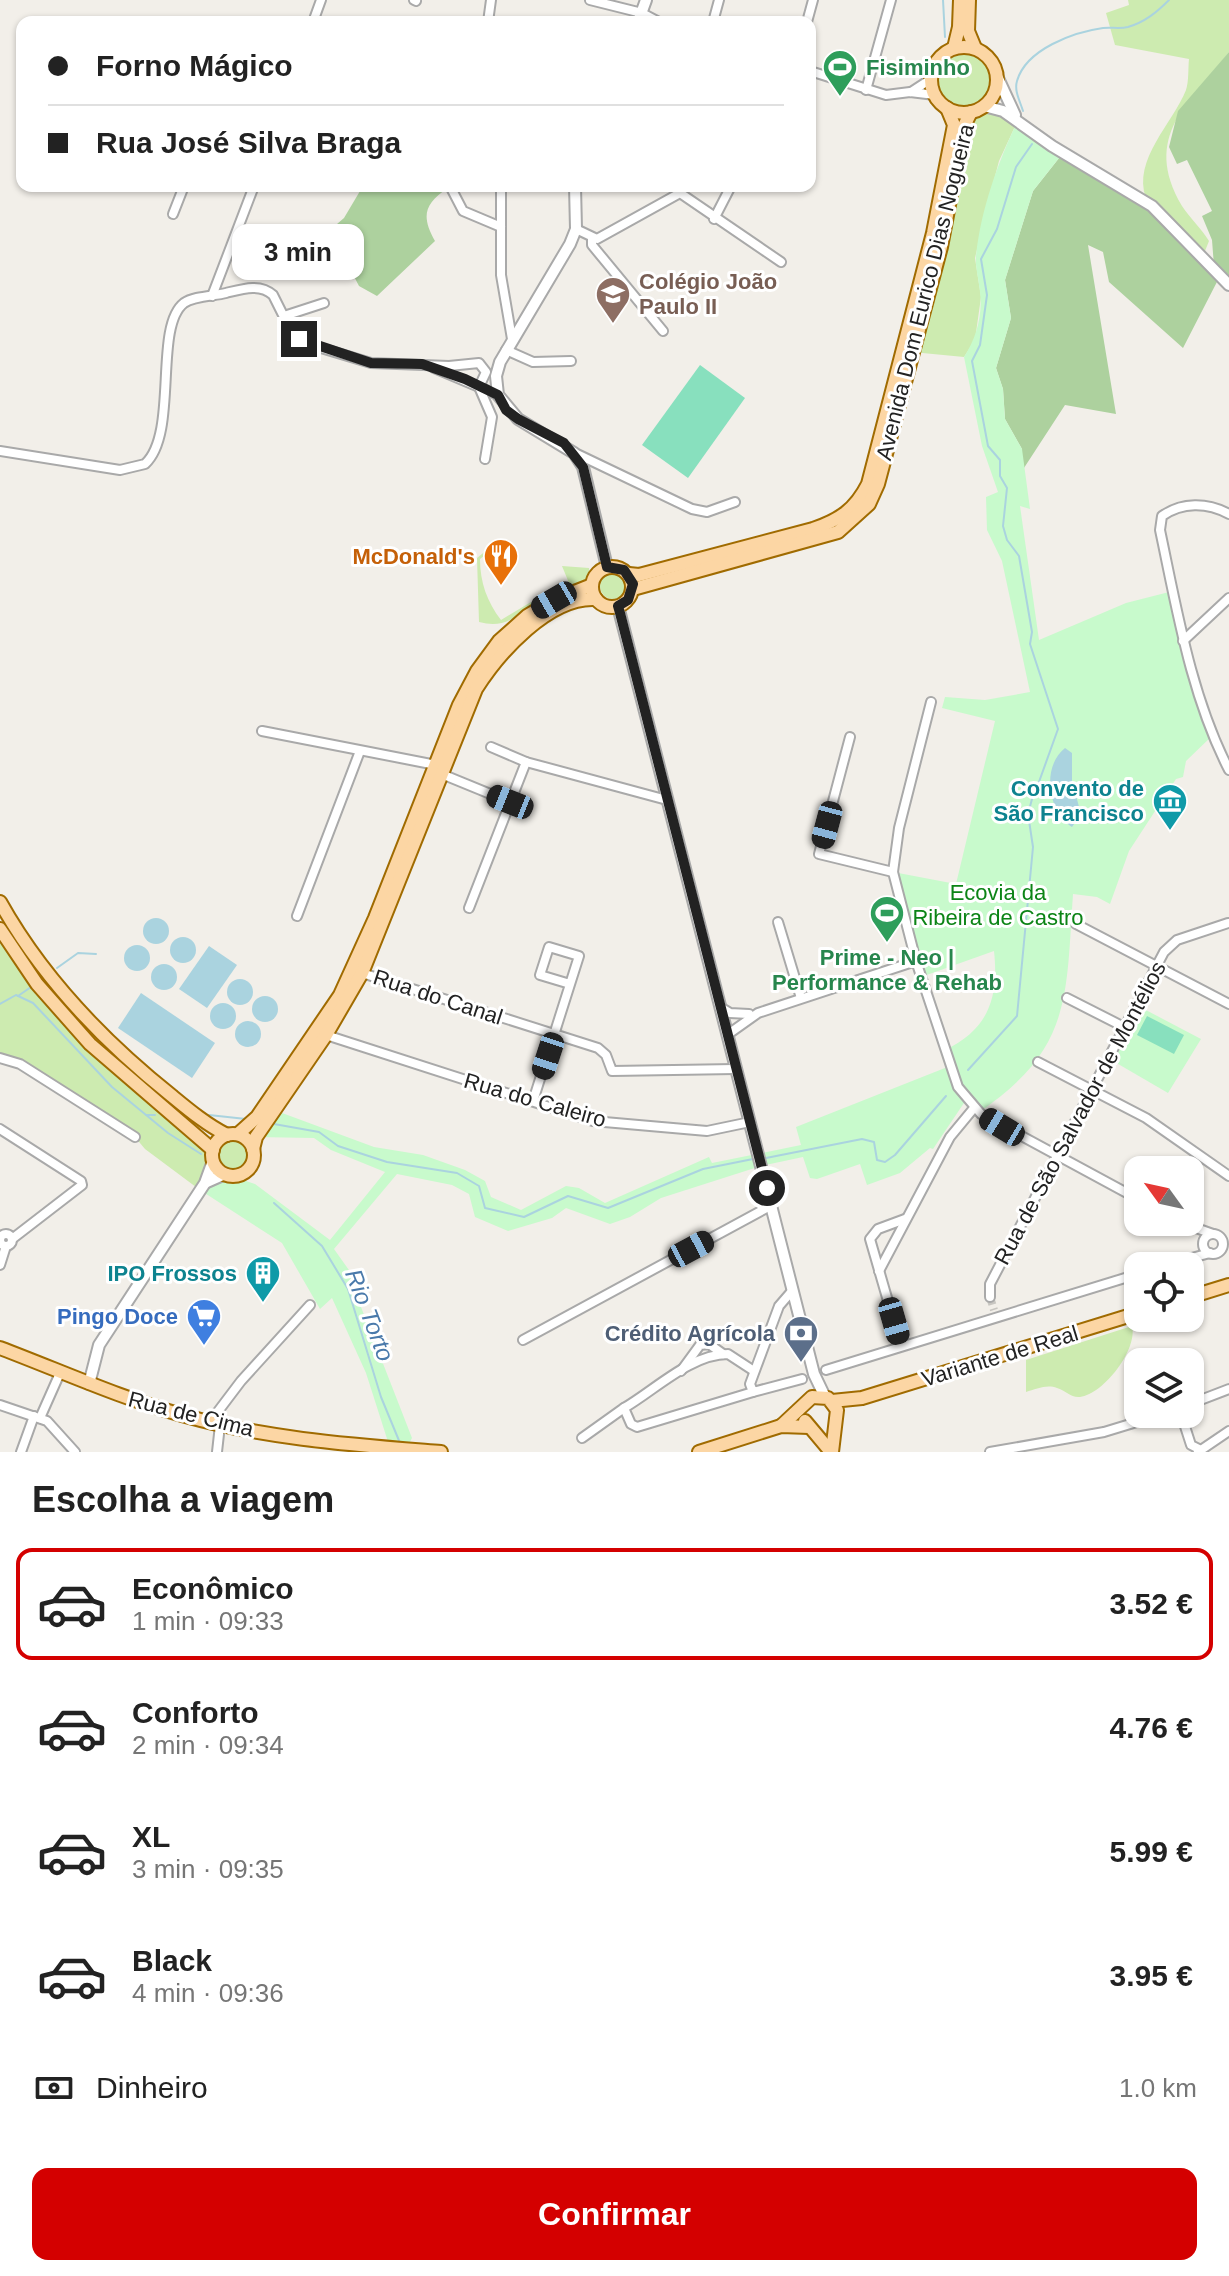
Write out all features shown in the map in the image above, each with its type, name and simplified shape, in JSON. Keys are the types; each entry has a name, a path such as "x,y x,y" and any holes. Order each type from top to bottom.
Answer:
{"main road":[{"path":"954,48 960,0"},
{"path":"969,0 968,31 975,48 990,60 997,76 994,93 984,106 971,112 947,108 935,95 931,79 938,59 954,48 975,48"},
{"name":"Avenida Dom Eurico Dias Nogueira","path":"629,574 813,529 836,521 861,500 868,484 933,233 954,125 947,108"},
{"name":"Avenida Dom Eurico Dias Nogueira","path":"633,589 838,532 869,504 878,484 941,247 964,122 971,112"},
{"path":"213,1155 257,1117 340,995 476,689 494,661 520,635 548,615 588,598 606,606 618,606 628,600 633,589 629,574 619,567 607,567 597,573 592,585 596,599"},
{"path":"0,929 28,972 90,1044 213,1155 225,1174 245,1172 253,1162 256,1137 326,1035 362,973 471,682 499,641 539,609 592,585"},
{"path":"0,902 40,965 102,1035 150,1078 253,1149"},
{"path":"1204,1293 1229,1285"},
{"name":"Variante de Real","path":"828,1399 862,1398 1124,1317"},
{"name":"Rua de Cima","path":"0,1348 85,1382 218,1424 441,1452"},
{"path":"781,1426 816,1396 828,1399 835,1420 831,1452"},
{"name":"Variante de Real","path":"835,1420 862,1398"},
{"path":"806,1404 803,1417 831,1452"},
{"path":"699,1452 781,1426 812,1429 835,1420"}],"street":[{"path":"590,0 632,16"},
{"path":"866,90 891,0"},
{"path":"816,73 886,95 910,92 935,95"},
{"path":"997,76 1018,120"},
{"path":"910,92 931,79"},
{"path":"984,106 994,106 1018,120 1052,146 1152,206 1229,285"},
{"path":"173,214 182,192"},
{"path":"212,296 224,272 252,192"},
{"path":"453,192 463,211 501,227"},
{"path":"501,192 501,275 512,339"},
{"path":"575,192 576,229 506,350 496,376 498,395 506,410 574,453 624,473 692,509 707,512 735,502"},
{"path":"714,219 728,192"},
{"path":"576,229 597,239 680,193 781,262"},
{"path":"592,239 592,245 663,331"},
{"path":"224,272 229,292"},
{"path":"0,451 120,470 145,464 160,439 176,319 185,302 263,288 273,295 299,339 311,345 353,355 371,363 479,363 486,372 479,387 492,417 485,459"},
{"path":"284,316 324,303"},
{"path":"506,350 533,362 571,361"},
{"path":"422,364 498,395"},
{"path":"574,453 583,467 607,567"},
{"path":"1229,514 1198,505 1176,506 1162,516 1160,530 1183,641 1212,736 1229,770"},
{"path":"1183,641 1229,598"},
{"path":"618,606 792,1291 814,1374 828,1399"},
{"path":"931,702 899,828 893,872 916,961 955,1079 974,1108 1124,1192"},
{"path":"262,731 440,770 510,802"},
{"path":"850,737 819,854 893,872"},
{"path":"491,747 526,762 667,800"},
{"path":"297,916 360,751"},
{"path":"469,908 526,762"},
{"path":"778,922 801,998"},
{"name":"Rua de São Salvador de Montélios","path":"990,1297 990,1284 1157,966 1177,940 1229,922"},
{"path":"1076,924 1229,1004"},
{"path":"533,1101 579,956 549,947 540,975 570,984"},
{"path":"720,1007 740,1015 758,1013 916,961"},
{"name":"Rua do Canal","path":"362,973 598,1048 606,1055 612,1071 735,1069"},
{"path":"1067,998 1124,1027"},
{"path":"727,1035 758,1013"},
{"name":"Rua do Caleiro","path":"326,1035 593,1121 707,1131 750,1122"},
{"path":"0,1058 20,1064 135,1137"},
{"path":"1038,1062 1146,1118 1229,1176"},
{"path":"879,1271 950,1137 974,1108"},
{"path":"0,1129 81,1181 82,1185 5,1238 0,1265"},
{"path":"85,1382 99,1345 205,1183 213,1155"},
{"path":"205,1183 225,1174"},
{"path":"523,1340 772,1205"},
{"path":"901,1346 870,1239 878,1229 906,1219"},
{"path":"1197,1252 1205,1248 1218,1251 1225,1243 1204,1230"},
{"path":"1205,1248 1207,1236 1214,1234"},
{"path":"1198,1236 1205,1248"},
{"path":"873,1250 890,1247"},
{"path":"826,1370 995,1314 1124,1278"},
{"path":"753,1392 754,1371 779,1306 792,1291"},
{"path":"217,1452 222,1408 241,1381 310,1305"},
{"path":"681,1371 700,1345 709,1344 754,1371"},
{"path":"582,1438 681,1371 723,1354"},
{"path":"21,1452 57,1372"},
{"path":"806,1404 814,1374"},
{"path":"624,1408 631,1424 637,1427 802,1379"},
{"path":"1204,1399 1229,1389"},
{"path":"0,1405 47,1421 62,1442 75,1452"},
{"path":"990,1452 1124,1426"},
{"path":"1186,1428 1191,1445 1199,1451 1228,1432 1229,1443"},
{"path":"1045,1441 1055,1452"},
{"path":"59,1452 62,1442"}],"green space":[{"path":"1128,0 1229,0 1229,52 1186,104 1169,140 1167,159 1171,181 1182,206 1209,241 1205,251 1146,198 1143,184 1149,156 1186,90 1189,59 1115,45 1106,13 1129,5"},
{"path":"964,50 975,52 984,59 991,68 991,90 984,99 975,106 964,108 953,106 944,99 937,90 935,79 937,68 944,59 953,52"},
{"path":"1229,52 1229,285 1220,276 1183,348 1109,282 1103,252 1088,245 1116,414 1065,405 1022,471 1022,449 1005,419 1003,389 996,368 1011,318 1005,280 1033,191 1063,153 1152,206 1214,266 1212,240 1202,216 1212,211 1187,160 1177,164 1169,147 1178,111"},
{"path":"984,106 1018,120 999,161 975,258 981,297 975,340 964,357 912,352 971,112"},
{"name":"Ecovia da Ribeira de Castro","path":"1018,120 1063,153 1033,191 1005,280 1011,318 996,368 1003,389 1005,419 1022,449 1030,509 1020,506 1039,640 1126,603 1173,591 1212,736 1186,761 1183,777 1176,779 1129,851 1110,904 1097,897 1073,894 1065,992 1048,1042 1032,1066 979,1112 966,1100 933,1149 930,1148 900,1173 867,1185 860,1164 817,1179 810,1178 803,1157 761,1166 661,1198 630,1217 610,1224 566,1208 552,1218 508,1231 475,1217 469,1194 452,1185 397,1174 334,1249 356,1280 361,1307 412,1438 406,1449 390,1448 366,1373 332,1298 320,1309 282,1243 200,1190 225,1174 255,1184 330,1240 385,1172 331,1150 314,1138 256,1137 274,1110 374,1147 423,1155 465,1170 485,1181 491,1197 521,1210 566,1186 579,1188 605,1203 709,1157 712,1163 801,1145 796,1127 950,1066 945,1050 972,1032 988,1010 995,983 994,951 921,977 893,872 956,884 995,721 942,708 945,697 985,700 1030,692 1002,561 987,530 986,497 998,492 982,446 964,357 975,335 981,301 976,260 978,238 997,169"},
{"path":"359,192 443,192 427,211 435,241 377,296 359,286 330,230 344,218"},
{"path":"700,365 745,398 688,478 642,445"},
{"path":"493,545 512,552 494,548 480,559 483,584 496,613 501,620 531,602 533,605 513,618 495,624 479,622 477,558"},
{"path":"562,566 589,568 590,575 586,581 539,602 537,599 569,583"},
{"path":"613,573 622,577 626,586 622,595 613,599 604,595 600,586 604,577"},
{"path":"0,929 68,1021 213,1150 200,1190 145,1149 135,1137 20,1064 0,1058"},
{"path":"1142,1008 1201,1039 1168,1093 1113,1061"},
{"path":"1147,1016 1184,1035 1174,1054 1137,1035"},
{"path":"233,1139 244,1143 248,1154 244,1165 233,1169 222,1165 218,1154 222,1143"},
{"path":"1124,1329 1124,1332 1132,1332 1129,1348 1124,1348 1124,1359 1109,1379 1080,1397 1049,1387 1026,1392 1026,1360"}],"water":[{"path":"1065,748 1072,753 1072,781 1081,814 1072,827 1057,811 1050,789 1053,766"},
{"path":"156,918 165,922 169,931 165,940 156,944 147,940 143,931 147,922"},
{"path":"183,937 192,941 196,950 192,959 183,963 174,959 170,950 174,941"},
{"path":"137,945 146,949 150,958 146,967 137,971 128,967 124,958 128,949"},
{"path":"209,946 237,965 207,1008 179,989"},
{"path":"164,964 173,968 177,977 173,986 164,990 155,986 151,977 155,968"},
{"path":"240,979 249,983 253,992 249,1001 240,1005 231,1001 227,992 231,983"},
{"path":"141,993 215,1043 192,1078 118,1028"},
{"path":"265,996 274,1000 278,1009 274,1018 265,1022 256,1018 252,1009 256,1000"},
{"path":"223,1003 232,1007 236,1016 232,1025 223,1029 214,1025 210,1016 214,1007"},
{"path":"248,1021 257,1025 261,1034 257,1043 248,1047 239,1043 235,1034 239,1025"}],"waterway":[{"path":"943,0 945,37"},
{"path":"1023,111 1017,81 1022,70 1041,51 1079,33 1134,25 1169,0"},
{"path":"1032,144 1016,167 997,229 981,259 987,295 980,345 972,361 988,446 1000,460 1000,476 1007,488 1003,526 1007,540 1019,556 1032,632 1030,644 1058,729 1035,793"},
{"path":"968,1070 1017,1016 1033,847 1028,814 1032,799"},
{"path":"57,968 78,953 96,954"},
{"path":"18,996 31,987"},
{"name":"Rio Torto","path":"0,1004 16,995 33,1003 112,1087 168,1133 201,1154"},
{"path":"766,1158 862,1139 874,1142 877,1160 885,1162 895,1155 946,1096"},
{"name":"Rio Torto","path":"146,1115 155,1115"},
{"path":"209,1115 246,1119"},
{"path":"274,1124 319,1132 338,1146 387,1162 457,1173 479,1186 485,1208 524,1217 568,1196 608,1208 703,1169 753,1159"},
{"name":"Rio Torto","path":"274,1203 322,1246 348,1289 381,1397 400,1443"}],"tunnel":[{"path":"990,1297 994,1310"}],"place":[{"name":"Fisiminho","path":"840,98"},
{"name":"Colégio João Paulo II","path":"613,325"},
{"name":"McDonald's","path":"501,587"},
{"name":"Convento de São Francisco","path":"1170,832"},
{"name":"Prime - Neo | Performance & Rehab","path":"887,944"},
{"name":"IPO Frossos","path":"263,1304"},
{"name":"Pingo Doce","path":"204,1347"},
{"name":"Crédito Agrícola","path":"801,1364"}],"route":[{"path":"299,339 371,363 422,364 465,379 498,395 506,410 518,419 564,443 583,467 607,567 624,570 633,584 628,600 618,606 767,1188"}]}
